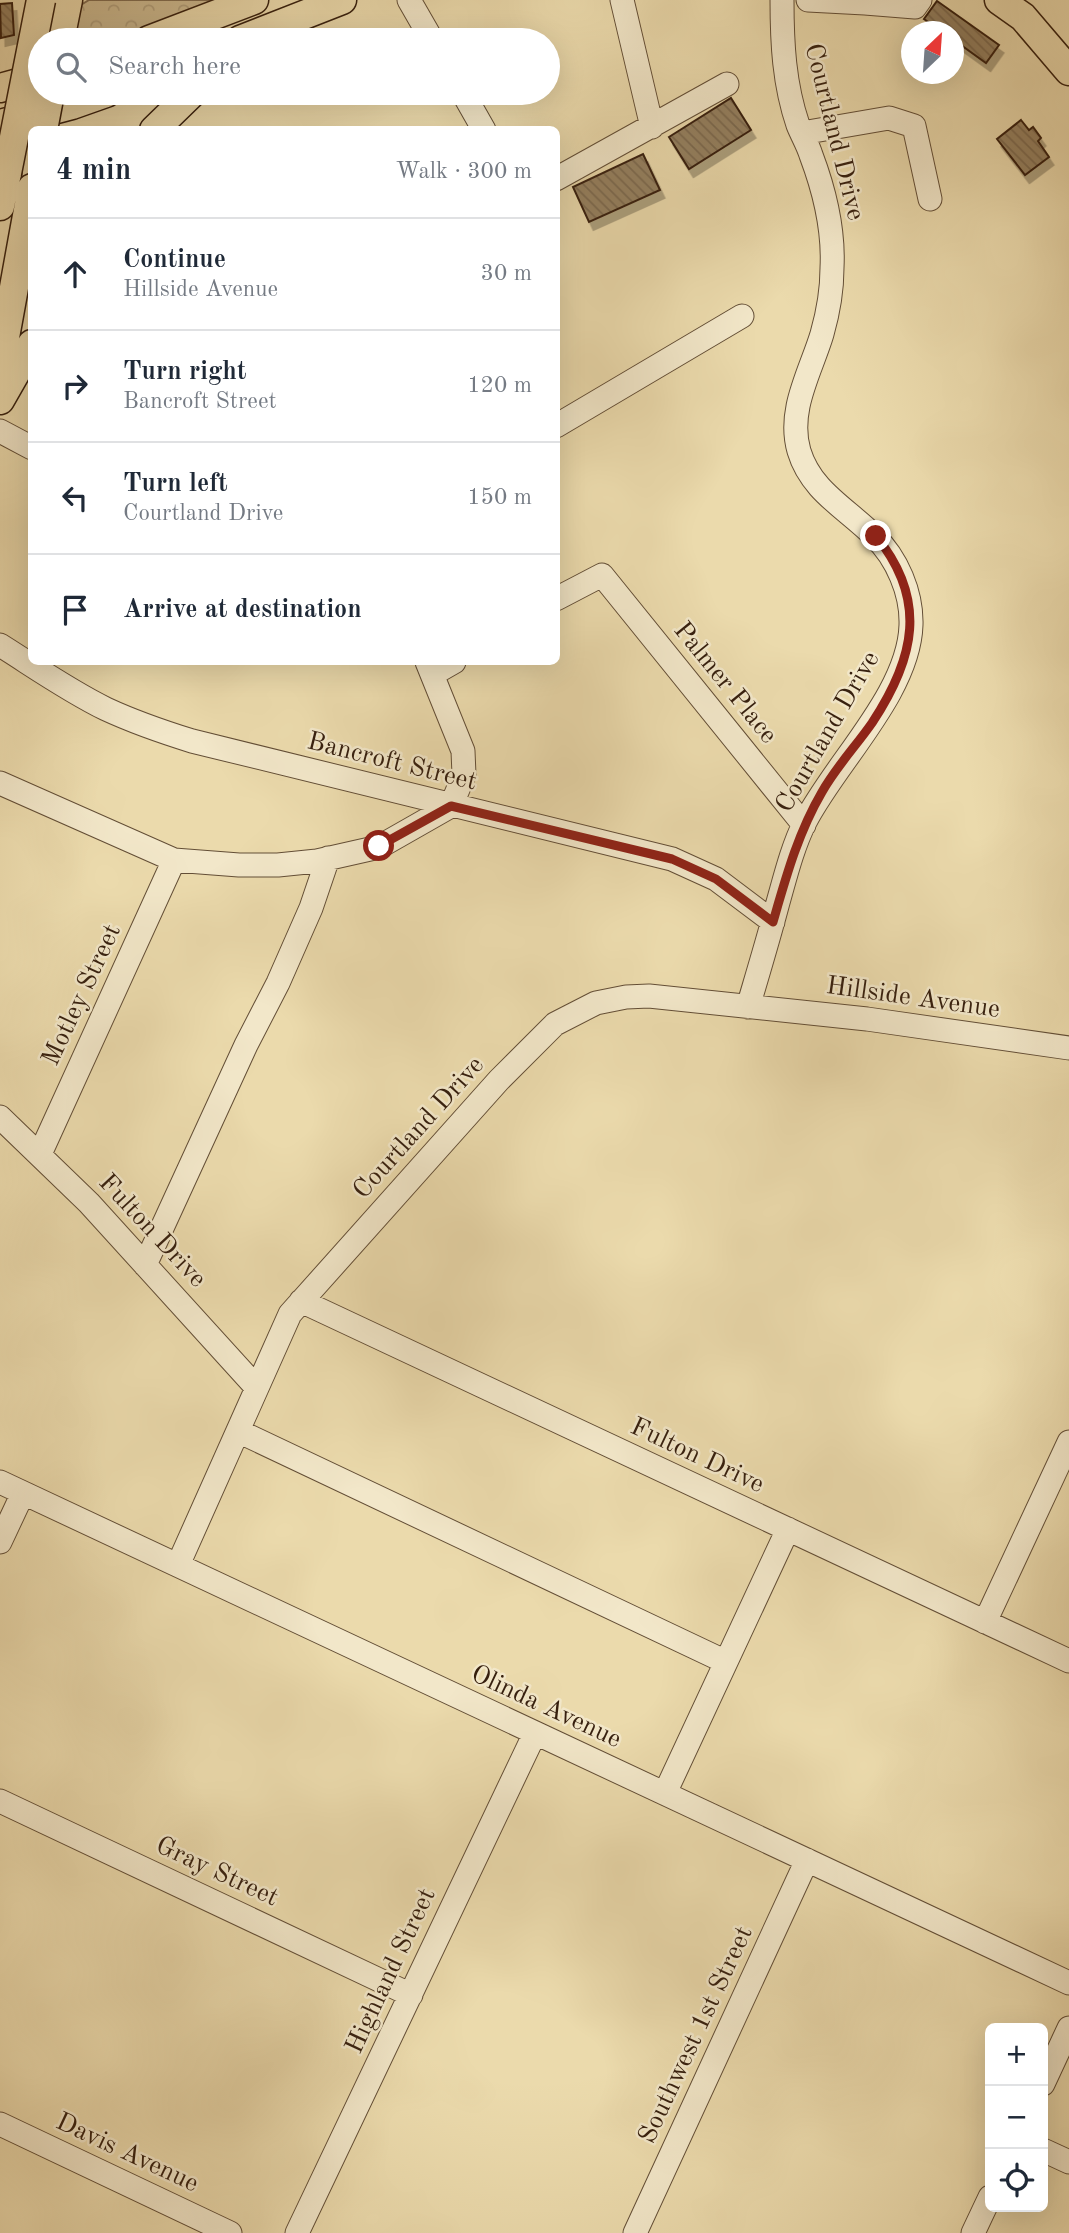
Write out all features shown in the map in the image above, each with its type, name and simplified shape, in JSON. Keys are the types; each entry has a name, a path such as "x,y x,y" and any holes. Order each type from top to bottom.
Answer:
{"main road":[{"path":"35,28 41,0"},
{"path":"62,28 68,0"},
{"path":"180,28 254,0"},
{"path":"999,0 1023,17 1069,71"},
{"path":"270,28 334,3"},
{"path":"293,28 334,3"},
{"path":"0,206 28,64"},
{"path":"0,88 28,80"},
{"path":"44,126 48,105"},
{"path":"0,124 75,105"},
{"path":"158,126 180,105"},
{"path":"0,365 28,210"},
{"path":"0,400 28,351"}],"street":[{"path":"409,0 425,28"},
{"path":"622,0 652,127"},
{"name":"Courtland Drive","path":"178,1565 290,1314 499,1080 555,1024 596,1003 626,997 649,996 748,1007 788,869 804,825 823,789 873,721 904,662 911,625 906,589 891,555 876,536 822,492 809,475 798,447 796,426 799,400 822,334 833,254 824,191 790,94 783,61 782,0"},
{"path":"808,0 915,6 920,0"},
{"path":"560,177 727,85"},
{"path":"470,105 482,126"},
{"path":"802,132 890,118 914,126 930,199"},
{"path":"560,424 743,316"},
{"path":"0,430 28,446"},
{"name":"Palmer Place","path":"560,597 602,575 804,825"},
{"name":"Bancroft Street","path":"0,645 28,663"},
{"name":"Bancroft Street","path":"31,665 106,708 192,741 672,859 716,879 773,922"},
{"path":"0,783 174,860 278,865 328,858 379,846 451,806 464,775 463,751 427,665"},
{"path":"145,1265 246,1045 278,983 311,908 328,858"},
{"name":"Motley Street","path":"40,1154 174,860"},
{"name":"Hillside Avenue","path":"748,1007 867,1019 1069,1048"},
{"name":"Fulton Drive","path":"0,1117 89,1203 257,1388"},
{"name":"Fulton Drive","path":"301,1301 1069,1661"},
{"path":"238,1431 726,1662"},
{"path":"985,1622 1069,1441"},
{"name":"Olinda Avenue","path":"0,1482 1069,1983"},
{"path":"0,1542 23,1493"},
{"path":"665,1793 788,1529"},
{"name":"Highland Street","path":"297,2233 535,1732"},
{"name":"Gray Street","path":"0,1801 411,1995"},
{"name":"Southwest 1st Street","path":"635,2233 807,1860"},
{"path":"1048,2073 1069,2028"},
{"name":"Davis Avenue","path":"0,2124 230,2233"},
{"path":"1048,2152 1069,2162"},
{"path":"973,2233 985,2208"}],"green space":[{"path":"89,0 217,0 145,28 72,28 76,8"}],"building":[{"path":"937,1 999,45 986,63 964,47 964,21 924,19"},
{"path":"12,3 14,35 1,38 0,4"},
{"path":"731,98 751,130 689,169 669,137"},
{"path":"1021,120 1029,130 1033,127 1041,138 1038,141 1049,157 1025,175 997,139"},
{"path":"643,154 660,190 589,222 573,187"}],"route":[{"path":"379,846 451,806 672,859 716,879 773,922 804,825 823,789 873,721 904,662 911,625 906,589 891,555 876,536"}]}
